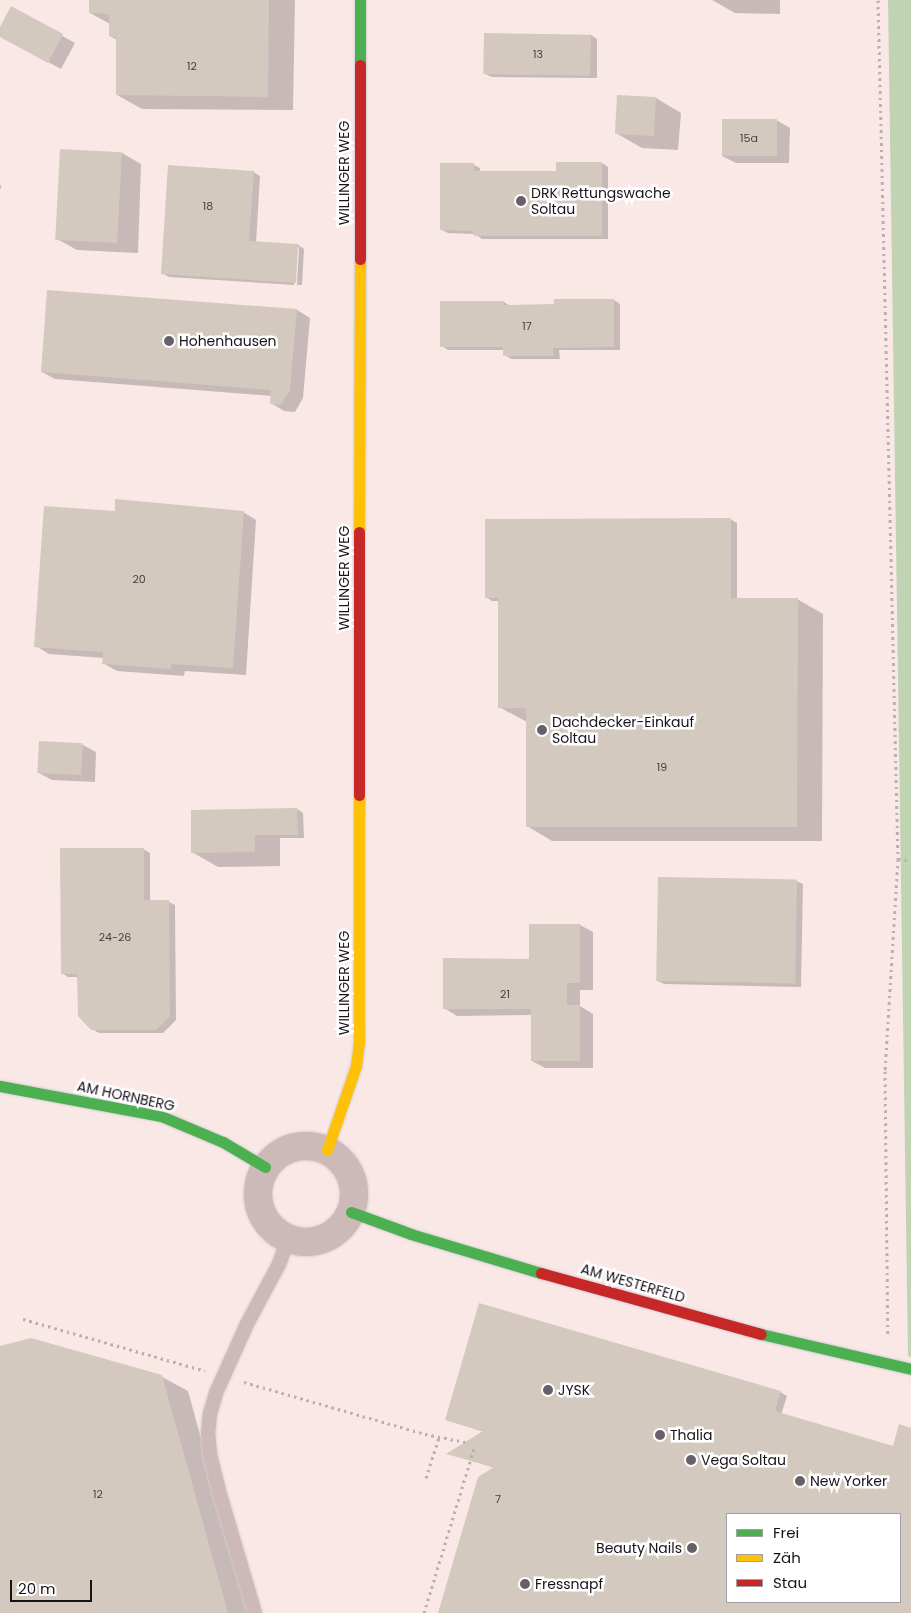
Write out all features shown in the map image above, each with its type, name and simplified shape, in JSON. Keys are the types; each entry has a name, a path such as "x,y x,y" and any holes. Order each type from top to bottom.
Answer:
{"street":[{"name":"WILLINGER WEG","path":"327,1150 356,1066 359,1043 360,0"},
{"name":"AM HORNBERG","path":"0,1086 161,1116 223,1142 265,1167"},
{"path":"314,1146 327,1150 338,1159 350,1177 354,1198 351,1212 343,1225 332,1235 317,1241 303,1243 288,1239 273,1230 263,1217 258,1200 258,1183 265,1167 275,1157 293,1148 314,1146"},
{"name":"AM WESTERFELD","path":"351,1212 411,1234 626,1298 745,1330 911,1369"}],"lane":[{"path":"255,1613 210,1455 208,1433 210,1414 224,1377 247,1324 279,1264 288,1239"}],"path":[{"path":"878,0 898,859 885,1071 889,1364"},
{"path":"898,859 911,860"},
{"path":"23,1319 439,1437 465,1442"},
{"path":"426,1478 439,1437"},
{"path":"424,1613 475,1445"}],"shaded area":[{"path":"0,0 888,0 908,1356 911,1357 911,1613 0,1613"}],"green space":[{"path":"888,0 911,0 911,1357 908,1356"}],"building":[{"path":"89,0 269,0 268,97 116,95 116,37 109,36 109,14 89,13"},
{"path":"11,6 63,34 48,63 0,37 0,27"},
{"path":"484,33 591,35 590,76 483,74"},
{"path":"617,95 656,97 654,136 615,134"},
{"path":"722,119 777,119 777,156 722,156"},
{"path":"60,149 122,152 117,243 55,240"},
{"name":"DRK Rettungswache Soltau","path":"556,162 602,162 602,236 474,236 473,231 440,230 440,163 474,163 474,171 556,171"},
{"path":"168,165 254,171 249,241 298,244 296,283 161,274"},
{"name":"Hohenhausen","path":"47,290 297,309 290,390 281,405 270,404 271,390 41,372"},
{"path":"554,299 614,299 614,347 553,348 554,356 503,356 503,347 440,347 440,301 504,301 504,305 554,304"},
{"path":"115,499 244,511 233,668 171,664 171,669 102,664 103,652 34,647 44,506 115,511"},
{"path":"731,518 731,598 798,598 797,827 526,827 526,708 498,708 498,598 485,598 485,519"},
{"path":"39,741 83,743 81,775 37,773"},
{"path":"297,808 298,835 255,835 255,852 191,853 191,810"},
{"path":"60,848 144,848 144,900 169,900 170,1016 156,1030 91,1030 78,1016 77,974 61,974"},
{"path":"658,877 797,879 795,983 656,981"},
{"path":"529,924 580,924 580,983 567,983 567,1005 580,1005 580,1061 531,1061 531,1009 443,1009 443,958 529,959"},
{"name":"Vega Soltau","path":"479,1303 781,1391 775,1411 893,1446 899,1424 911,1428 911,1613 438,1613 478,1477 494,1467 446,1454 483,1431 445,1420"},
{"path":"31,1338 162,1375 228,1613 0,1613 0,1346"}],"traffic: fast":[{"path":"360,0 360,65"},
{"path":"0,1086 161,1116 223,1142 265,1167"},
{"path":"351,1212 411,1234 541,1273"},
{"path":"761,1334 911,1369"}],"traffic: slow":[{"path":"359,532 360,259"},
{"path":"327,1150 356,1066 359,1043 359,795"}],"traffic: jam":[{"path":"360,65 360,259"},
{"path":"359,532 359,795"},
{"path":"541,1273 761,1334"}],"place":[{"name":"DRK Rettungswache Soltau","path":"521,201"},
{"name":"Hohenhausen","path":"169,341"},
{"name":"Dachdecker-Einkauf Soltau","path":"542,730"},
{"name":"JYSK","path":"548,1390"},
{"name":"Thalia","path":"660,1435"},
{"name":"Vega Soltau","path":"691,1460"},
{"name":"New Yorker","path":"800,1481"},
{"name":"Beauty Nails","path":"692,1548"},
{"name":"Fressnapf","path":"525,1584"}]}
